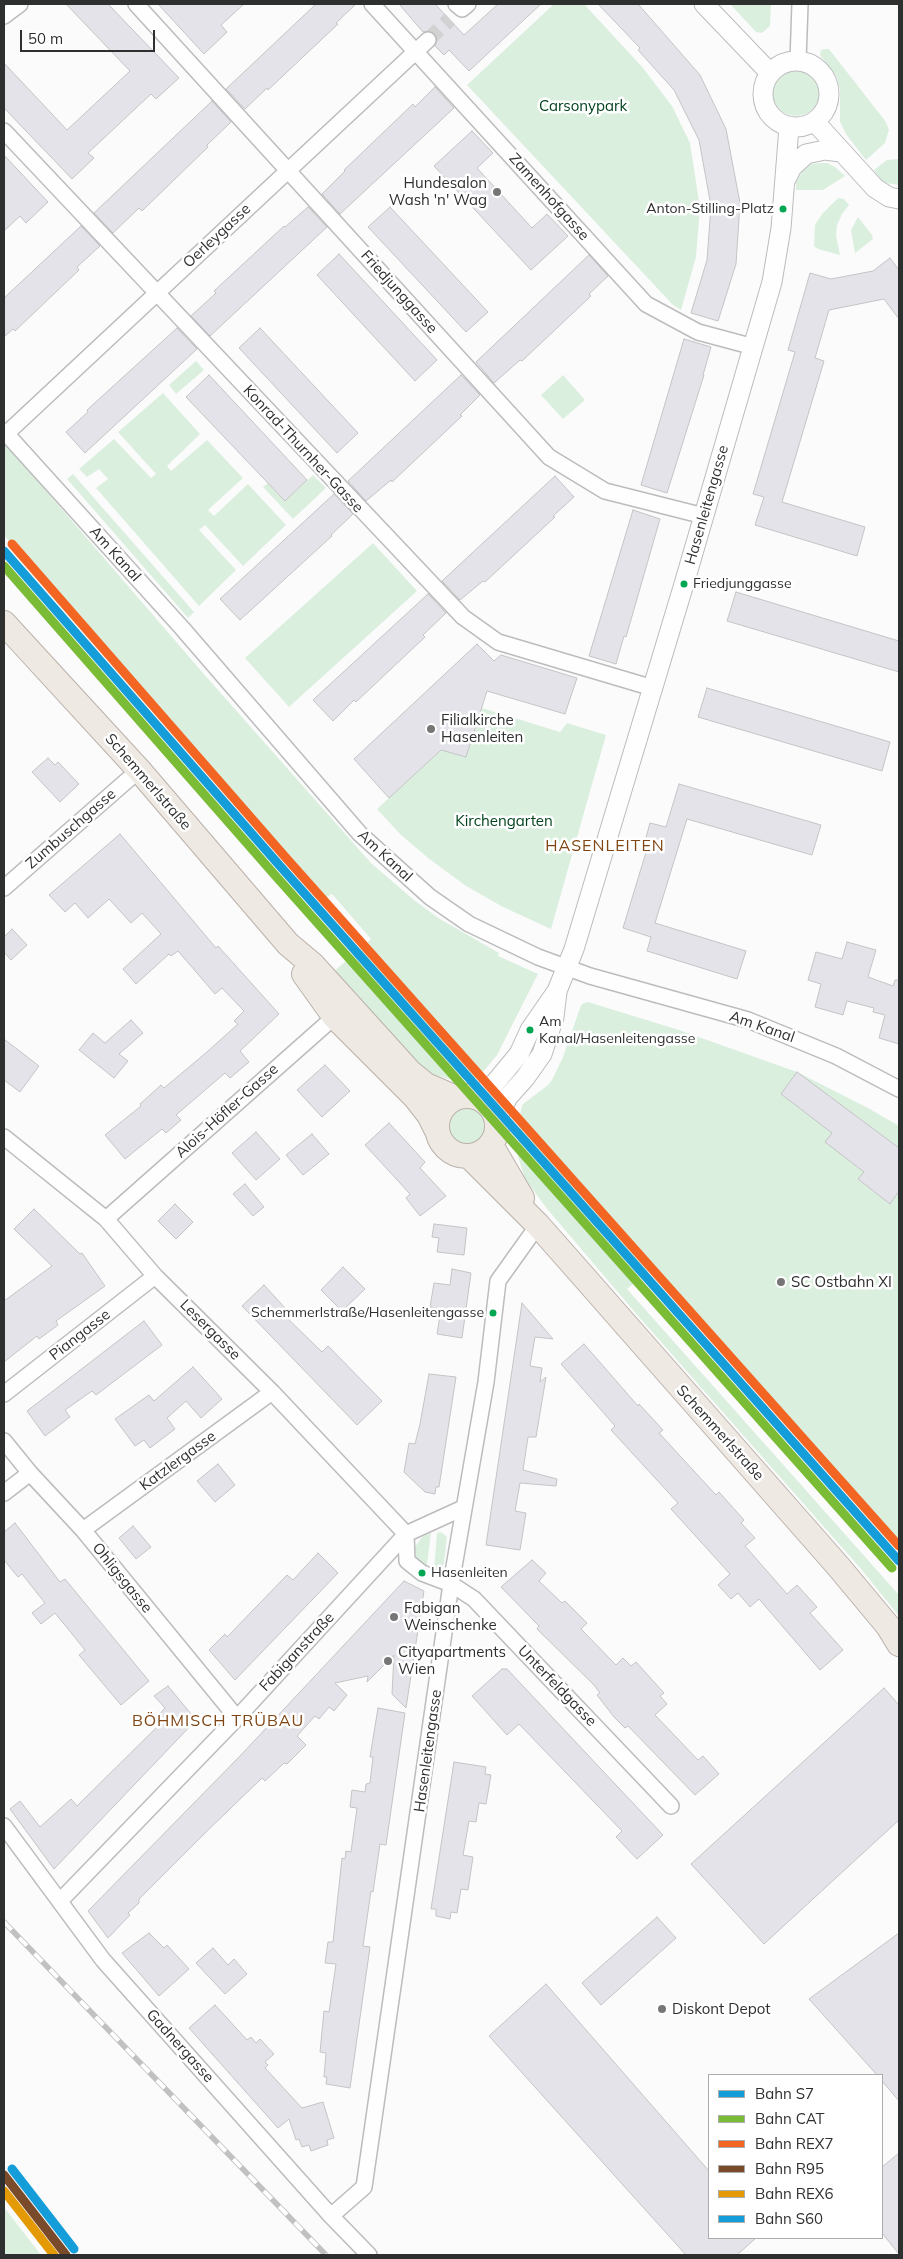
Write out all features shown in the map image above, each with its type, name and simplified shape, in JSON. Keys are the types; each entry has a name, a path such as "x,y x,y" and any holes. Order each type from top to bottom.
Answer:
{"main road":[{"name":"Schemmerlstraße","path":"4,623 139,770 288,944 314,965 341,1010 415,1097 429,1115 437,1131"},
{"name":"Schemmerlstraße","path":"341,1010 426,1085 466,1098"},
{"path":"466,1098 484,1101 497,1118 496,1133 491,1145 482,1153 469,1156 459,1155 447,1149 440,1140 437,1131 438,1119 442,1110 466,1098"},
{"name":"Schemmerlstraße","path":"491,1145 538,1225"},
{"name":"Schemmerlstraße","path":"469,1156 538,1225 838,1566 888,1626 899,1644"}],"street":[{"path":"4,16 20,4"},
{"name":"Friedjunggasse","path":"136,4 548,457 605,491 704,516"},
{"name":"Zamenhofgasse","path":"372,4 646,304 698,332 754,348"},
{"path":"704,4 770,73"},
{"path":"798,61 800,4"},
{"name":"Oerleygasse","path":"5,432 428,40"},
{"path":"798,61 808,63 817,68 824,76 828,85 829,96 827,105 815,122 806,126 789,126 774,119 764,105 763,89 770,73 782,64 798,61"},
{"path":"815,122 841,152 881,192 899,202"},
{"name":"Hasenleitengasse","path":"466,1098 495,1083 508,1068 540,1014 557,991 567,968 654,688 754,348 775,267 789,126"},
{"name":"Konrad-Thurnher-Gasse","path":"4,131 462,617 498,642 654,688"},
{"path":"785,181 792,168 806,154 826,150 841,152"},
{"name":"Am Kanal","path":"5,432 182,628 360,834 430,897 469,924 530,954 567,968 657,996 748,1020 836,1056 899,1089"},
{"name":"Zumbuschgasse","path":"4,888 139,770"},
{"name":"Hasenleitengasse","path":"497,1118 508,1097 525,1078 542,1054 554,1017 557,991"},
{"name":"Alois-Höfler-Gasse","path":"106,1219 341,1010"},
{"name":"Lesergasse","path":"4,1137 106,1219 155,1276 272,1392 406,1534"},
{"name":"Hasenleitengasse","path":"331,2216 364,2187 451,1584 486,1382 498,1281 538,1225"},
{"name":"Piangasse","path":"4,1394 155,1276"},
{"name":"Katzlergasse","path":"83,1530 272,1392"},
{"name":"Ohligsgasse","path":"4,1441 30,1473 83,1530 237,1718"},
{"path":"4,1493 30,1473"},
{"name":"Fabiganstraße","path":"60,1901 237,1718 406,1534 463,1508"},
{"name":"Unterfeldgasse","path":"406,1534 406,1560 422,1573 451,1584 474,1599 671,1806"},
{"name":"Gadnergasse","path":"4,1826 103,1960 331,2216 369,2255"}],"green space":[{"name":"Carsonypark","path":"554,4 584,4 643,68 672,106 690,143 700,208 696,257 681,310 673,305 467,85"},
{"path":"730,4 771,4 770,26 762,33 756,32"},
{"path":"829,49 886,122 889,130 885,143 866,160 846,134 840,122 840,90 837,77 820,55 821,50"},
{"path":"801,70 805,71 815,80 818,84 818,102 809,112 801,116 791,116 783,112 774,102 773,88 777,80 787,71"},
{"path":"899,159 899,185 886,183 880,179 874,170 887,160"},
{"path":"828,163 845,176 823,190 796,190 796,183 803,170 811,164"},
{"path":"838,198 844,199 849,205 837,225 836,235 840,255 818,249 814,246 815,225 822,214"},
{"path":"858,217 873,239 855,253 851,230"},
{"path":"196,361 204,370 176,394 169,385"},
{"path":"563,375 585,400 563,419 541,395"},
{"path":"163,393 200,434 167,466 171,471 207,440 243,478 208,510 214,516 248,484 286,525 243,566 205,525 199,530 236,570 199,606 96,488 108,479 99,469 87,477 79,469 114,439 151,478 156,474 118,432"},
{"path":"4,442 203,673 371,863 414,900 440,919 499,953 498,956 538,974 497,1055 478,1078 448,1079 439,1076 427,1077 331,974 371,939 332,894 324,899 95,642 4,535"},
{"path":"73,474 194,612 188,618 67,479"},
{"path":"313,475 326,488 293,519 263,487 268,483 285,501"},
{"path":"373,543 417,591 289,707 245,658"},
{"name":"Kirchengarten","path":"482,708 560,732 567,723 606,735 551,929 503,907 466,886 428,858 400,834 377,809 441,750 466,757"},
{"name":"SC Ostbahn XI","path":"588,1002 679,1030 797,1072 899,1126 899,1548 652,1268 627,1289 899,1595 899,1616 861,1569 639,1317 548,1210 525,1179 517,1153 521,1109 523,1104 552,1080 563,1057 580,1008 582,1004"},
{"path":"463,1105 471,1105 478,1108 484,1114 487,1125 484,1136 478,1142 471,1145 463,1145 456,1142 450,1136 447,1129 447,1121 450,1114 456,1108"},
{"path":"441,1532 447,1537 444,1563 443,1567 434,1569 437,1533"},
{"path":"431,1533 427,1565 424,1565 417,1560 414,1548 423,1536"},
{"path":"4,2207 41,2255 6,2255 4,2252"}],"building":[{"path":"66,4 108,4 179,78 156,99 151,94 88,153 94,158 72,179 4,108 4,63 67,130 130,71"},
{"path":"158,4 244,4 221,25 227,32 204,54"},
{"path":"316,4 356,4 336,23 338,24 245,109 226,89"},
{"path":"399,4 435,4 464,35 498,4 541,4 469,71 449,50 444,55 435,46 437,38 435,34 430,31 423,32"},
{"path":"598,4 638,4 700,75 726,129 740,203 736,264 718,321 691,313 707,260 711,206 699,140 674,90 638,50 640,48"},
{"path":"435,87 454,108 340,214 322,194 344,170 413,104 415,107"},
{"path":"212,101 231,122 142,211 139,208 113,233 94,213"},
{"path":"472,131 493,153 477,168 532,228 547,214 568,236 531,270 434,166"},
{"path":"4,155 48,202 26,223 20,216 4,231"},
{"path":"308,207 327,227 210,336 191,316 216,293 214,291 284,226"},
{"path":"390,207 488,312 466,332 368,227"},
{"path":"81,226 100,246 77,267 79,270 15,331 13,329 4,337 4,298"},
{"path":"339,254 437,360 415,381 317,275"},
{"path":"589,255 608,276 589,294 591,296 522,361 520,360 494,383 476,362"},
{"path":"890,258 899,270 899,319 884,299 829,310 815,358 824,361 782,502 865,527 857,556 755,525 764,497 753,494 795,352 788,350 810,273 831,279 873,271"},
{"path":"177,328 197,349 85,453 66,432 88,412 87,410"},
{"path":"260,328 358,433 337,453 239,348"},
{"path":"684,339 711,347 667,493 641,485"},
{"path":"209,375 307,480 285,501 186,397"},
{"path":"461,375 480,395 460,415 462,416 392,482 391,480 366,501 348,481"},
{"path":"555,476 574,497 485,582 483,581 460,600 442,581"},
{"path":"334,494 353,514 332,536 240,620 220,599"},
{"path":"633,510 660,519 626,637 624,636 616,664 589,656"},
{"path":"736,592 899,641 899,672 727,621"},
{"path":"428,594 446,613 423,635 425,637 333,721 313,700"},
{"name":"Filialkirche Hasenleiten","path":"477,644 494,661 501,655 577,678 565,714 487,691 466,757 441,750 389,798 354,759"},
{"path":"707,688 890,742 882,771 698,717"},
{"path":"48,758 55,765 58,762 79,784 60,802 32,772"},
{"path":"679,784 821,825 812,855 687,819 655,923 746,951 737,979 647,951 651,937 623,928 647,849 643,848 650,823 666,827"},
{"path":"120,834 216,948 218,946 279,1014 240,1051 249,1062 230,1078 225,1073 176,1115 181,1120 166,1133 162,1129 125,1159 105,1135 141,1106 140,1104 161,1085 164,1088 207,1052 238,1024 234,1021 244,1011 222,988 215,994 178,951 171,956 169,954 136,984 123,969 161,934 142,913 131,923 109,899 88,918 75,903 65,912 49,895"},
{"path":"12,929 27,945 11,960 4,952 4,937"},
{"path":"847,942 876,950 868,977 893,986 895,980 899,980 899,1044 879,1038 885,1015 873,1012 874,1008 847,1001 843,1015 815,1007 821,984 808,980 816,952 842,959"},
{"path":"131,1020 143,1033 119,1054 128,1061 114,1078 79,1050 93,1033 105,1043"},
{"path":"4,1039 39,1066 20,1092 4,1080"},
{"path":"325,1065 350,1091 322,1117 297,1090"},
{"path":"797,1072 899,1148 899,1191 890,1204 858,1179 864,1172 825,1142 832,1133 781,1094"},
{"path":"389,1123 425,1162 420,1168 446,1196 420,1216 406,1198 410,1194 365,1145"},
{"path":"256,1132 280,1159 256,1180 232,1153"},
{"path":"312,1134 329,1154 303,1175 286,1155"},
{"path":"245,1184 264,1207 253,1216 233,1194"},
{"path":"175,1204 193,1222 176,1239 158,1221"},
{"path":"34,1209 80,1254 82,1253 105,1286 56,1321 58,1325 39,1339 37,1336 4,1362 4,1301 52,1266 14,1229"},
{"path":"434,1224 467,1228 464,1255 437,1252 439,1238 432,1237"},
{"path":"343,1267 365,1289 342,1311 321,1290"},
{"path":"452,1269 471,1273 462,1338 437,1334 441,1309 430,1307 434,1283 450,1285"},
{"path":"264,1285 286,1309 282,1313 322,1352 328,1346 382,1401 357,1425 242,1306"},
{"path":"522,1303 553,1339 535,1337 530,1366 542,1368 540,1382 546,1377 536,1437 528,1437 523,1470 557,1479 556,1486 520,1483 515,1511 526,1513 520,1550 486,1545"},
{"path":"144,1321 162,1345 96,1395 92,1391 65,1410 70,1417 45,1436 27,1411"},
{"path":"584,1344 638,1406 639,1404 663,1430 659,1433 716,1495 719,1492 744,1520 741,1523 755,1538 745,1546 787,1594 797,1585 817,1607 810,1613 843,1650 820,1670 759,1599 750,1607 738,1593 731,1599 718,1585 730,1574 671,1509 678,1503 611,1430 615,1426 561,1364"},
{"path":"193,1367 222,1399 201,1418 186,1401 167,1418 175,1429 150,1448 144,1440 135,1446 115,1419 149,1395 154,1401"},
{"path":"429,1374 456,1377 439,1487 436,1487 435,1494 425,1492 404,1472 409,1443 415,1444"},
{"path":"218,1464 235,1485 215,1502 197,1481"},
{"path":"15,1523 60,1582 65,1579 149,1681 121,1705 79,1655 85,1650 55,1613 41,1624 32,1613 45,1603 22,1574 18,1577 4,1560 4,1532"},
{"path":"133,1526 151,1547 136,1559 119,1538"},
{"path":"318,1553 338,1573 235,1680 209,1650 225,1634 227,1637 287,1575 293,1580"},
{"path":"532,1560 546,1573 539,1581 562,1603 565,1601 587,1623 581,1629 616,1665 623,1658 631,1666 636,1662 664,1693 660,1696 667,1704 655,1715 698,1760 703,1756 719,1774 695,1795 628,1726 625,1728 614,1717 597,1695 600,1693 594,1685 537,1629 539,1626 501,1587"},
{"path":"404,1581 424,1591 406,1708 392,1694 394,1655 367,1682 368,1676 335,1683 347,1695 334,1711 329,1707 319,1719 315,1716 297,1736 306,1745 287,1764 284,1763 265,1781 262,1778 203,1835 139,1899 139,1903 128,1913 130,1915 108,1938 88,1911 240,1756"},
{"path":"502,1669 507,1669 663,1835 637,1859 616,1837 622,1831 519,1724 507,1735 472,1696"},
{"path":"168,1686 196,1720 54,1869 10,1809 20,1801 40,1827 71,1799 77,1806 162,1722 156,1718 165,1708 154,1696"},
{"path":"884,1688 899,1705 899,1820 764,1944 691,1864"},
{"path":"378,1708 405,1713 386,1845 380,1844 373,1892 371,1891 363,1946 370,1947 350,2088 326,2084 327,2077 324,2077 326,2053 320,2052 324,2011 329,2012 336,1964 325,1963 328,1942 333,1942 342,1858 345,1859 346,1851 351,1852 357,1808 350,1807 352,1790 365,1792 366,1784 370,1783 373,1757 370,1757"},
{"path":"454,1762 486,1767 485,1774 491,1775 486,1804 479,1803 476,1822 469,1821 463,1855 473,1857 468,1890 461,1889 457,1913 451,1912 450,1919 436,1916 436,1909 431,1909"},
{"path":"657,1917 676,1938 601,2005 582,1983"},
{"path":"149,1933 164,1948 167,1945 189,1969 159,1996 122,1953"},
{"path":"899,1933 899,2101 883,2082 883,2074 876,2074 809,1999"},
{"path":"213,1948 228,1965 234,1959 247,1974 225,1994 196,1963"},
{"path":"546,1984 708,2170 708,2239 755,2239 737,2255 686,2255 489,2036"},
{"path":"215,2005 247,2040 251,2037 256,2043 260,2039 274,2054 265,2062 268,2065 265,2068 302,2108 323,2102 334,2138 327,2140 328,2145 311,2151 309,2145 302,2147 299,2139 296,2140 289,2119 278,2128 189,2028"},
{"path":"899,2153 899,2254 883,2234 883,2166"}],"tunnel":[{"path":"428,40 450,19"}],"railway":[{"path":"4,1922 326,2255"}],"rail line":[{"name":"REX7","path":"12,544 287,859 899,1546"},
{"name":"S7","path":"4,551 280,866 899,1561"},
{"name":"CAT","path":"4,566 273,873 892,1568"},
{"name":"S60","path":"12,2169 74,2249"},
{"name":"R95","path":"4,2175 66,2255"},
{"name":"REX6","path":"4,2191 54,2255"}],"place":[{"name":"Hundesalon Wash 'n' Wag","path":"497,192"},
{"name":"Anton-Stilling-Platz","path":"783,209"},
{"name":"Friedjunggasse","path":"684,584"},
{"name":"Filialkirche Hasenleiten","path":"431,729"},
{"name":"Am Kanal/Hasenleitengasse","path":"530,1030"},
{"name":"SC Ostbahn XI","path":"781,1282"},
{"name":"Schemmerlstraße/Hasenleitengasse","path":"493,1313"},
{"name":"Hasenleiten","path":"422,1573"},
{"name":"Fabigan Weinschenke","path":"394,1617"},
{"name":"Cityapartments Wien","path":"388,1661"},
{"name":"Diskont Depot","path":"662,2009"}],"district":[{"name":"HASENLEITEN","path":"605,846"},
{"name":"BÖHMISCH TRÜBAU","path":"218,1721"}]}
